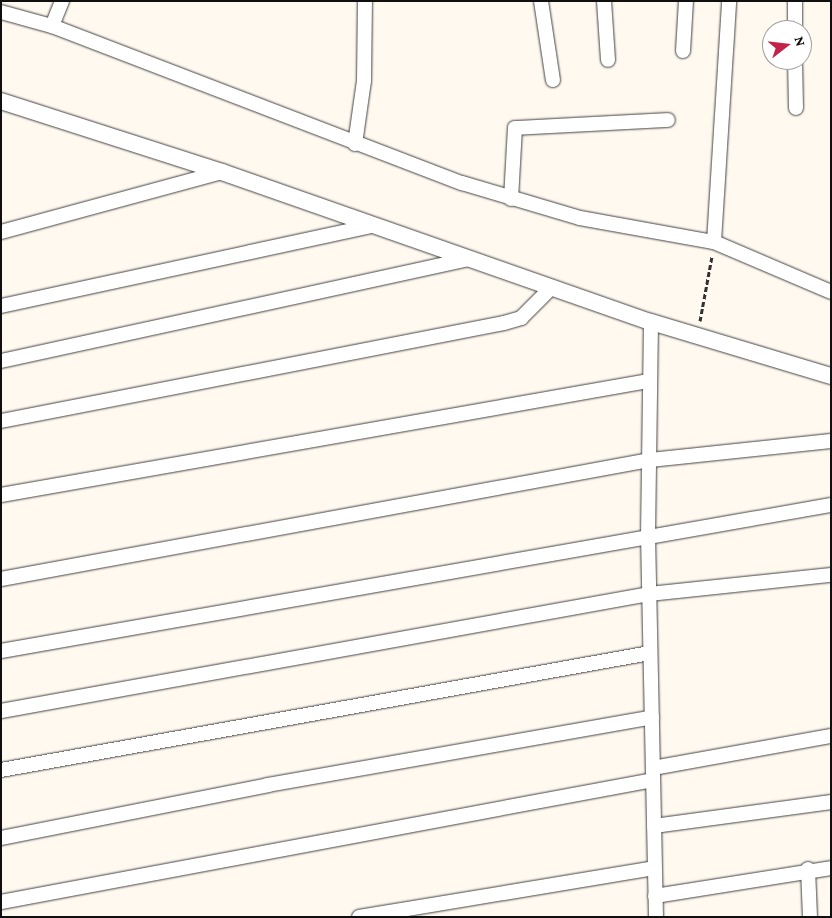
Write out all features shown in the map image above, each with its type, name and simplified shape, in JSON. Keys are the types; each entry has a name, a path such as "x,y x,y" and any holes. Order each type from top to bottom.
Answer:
{"street":[{"path":"52,26 62,1"},
{"path":"355,144 364,81 365,1"},
{"path":"541,1 553,80"},
{"path":"604,1 608,60"},
{"path":"683,51 686,1"},
{"path":"714,242 729,1"},
{"path":"795,1 795,20"},
{"path":"1,12 52,26 355,144 511,199 580,218 714,242 831,292"},
{"path":"795,70 796,108"},
{"path":"1,101 222,172 370,226 651,322 831,376"},
{"path":"511,199 514,128 668,120"},
{"path":"1,232 222,172"},
{"path":"1,306 370,226"},
{"path":"1,361 468,259"},
{"path":"1,421 504,323 521,318 551,288"},
{"path":"651,322 648,535 656,917"},
{"path":"1,495 649,380"},
{"path":"1,579 650,460 831,441"},
{"path":"1,651 648,535 831,505"},
{"path":"1,711 649,594 831,575"},
{"path":"1,770 650,653"},
{"path":"1,838 268,785 652,717"},
{"path":"1,902 653,774 831,736"},
{"path":"654,826 831,802"},
{"path":"359,917 654,868"},
{"path":"655,896 808,869 831,868"},
{"path":"808,869 810,917"}],"path":[{"path":"697,336 714,242"}]}
